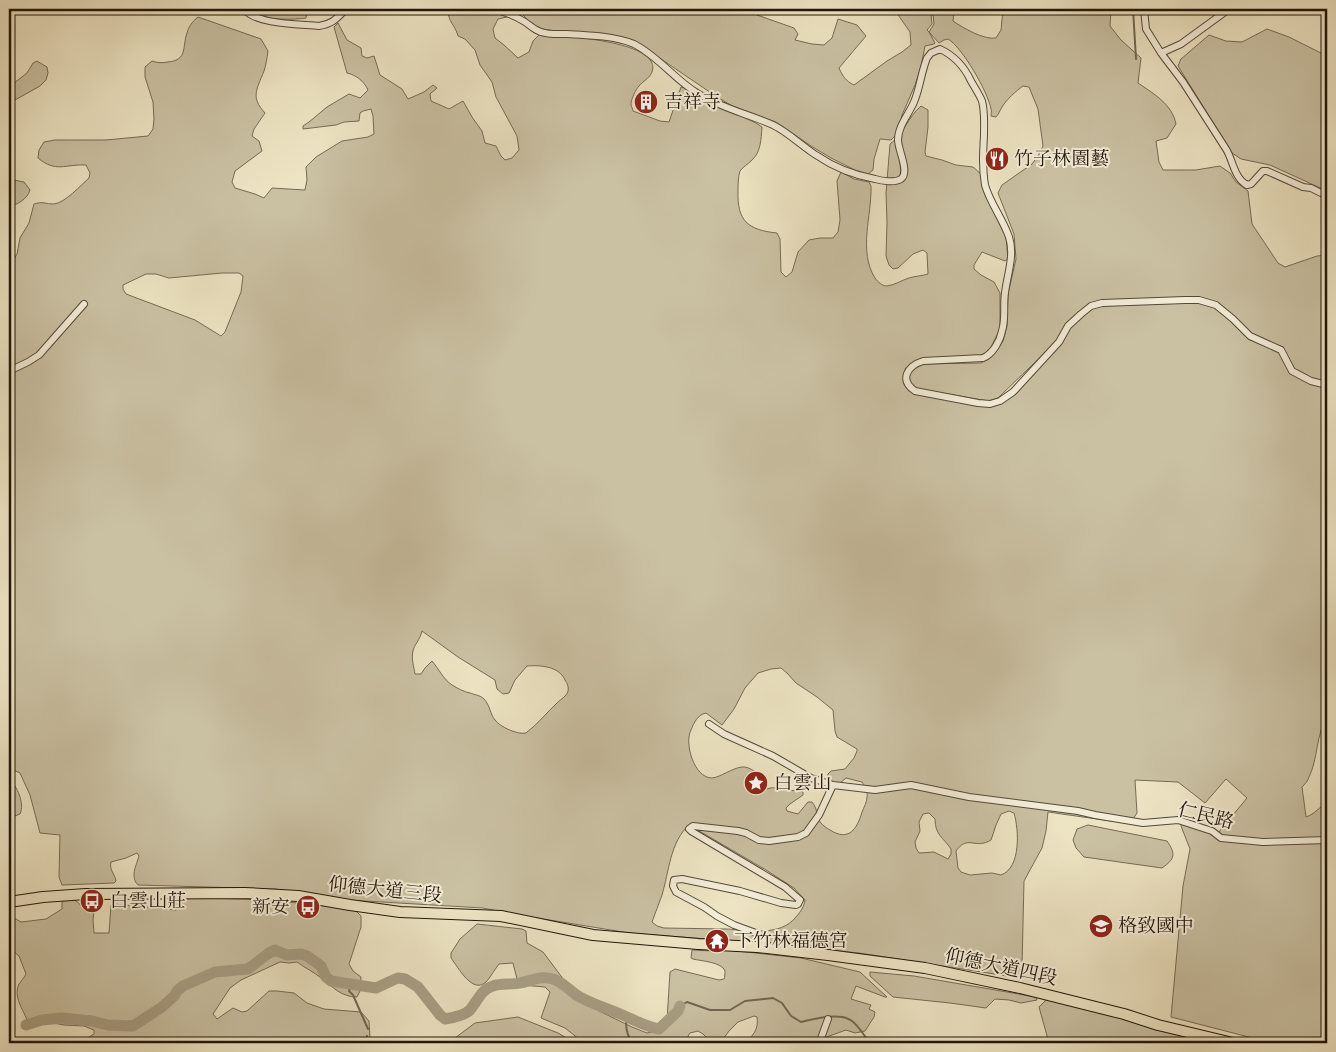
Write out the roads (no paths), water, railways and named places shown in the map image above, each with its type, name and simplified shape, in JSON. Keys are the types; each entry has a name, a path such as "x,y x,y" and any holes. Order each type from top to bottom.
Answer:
{"main road":[{"name":"仰德大道三段","path":"9,902 86,894 245,893 298,896 400,912 501,916 593,934 698,944 757,947"},
{"name":"仰德大道四段","path":"757,947 828,954 986,980 1048,994 1158,1025 1234,1043"}],"street":[{"path":"244,9 248,14 265,21 320,26 328,25 346,9"},
{"path":"490,9 515,16 542,33 602,37 628,42 640,48 697,93 726,108 774,126 830,164 854,175 881,181 893,181 902,178 904,175 898,140 899,131 914,102 927,58 931,53 940,49 955,57 961,63 982,102 985,120 983,169 986,186 1009,236 1011,248 1003,330 990,354 983,358 923,361 914,364 908,371 906,380 908,385 915,391 978,403 990,404 1000,401 1013,392 1059,342 1068,326 1091,306 1102,303 1185,300 1200,300 1216,305 1234,319 1250,336 1281,350 1292,370 1311,381 1327,386"},
{"path":"1144,9 1146,29 1226,149 1231,157 1235,171 1243,183 1246,185 1251,184 1263,171 1267,171 1327,195"},
{"path":"1162,53 1181,44 1229,9"},
{"path":"9,371 38,355 84,304"},
{"name":"仁民路","path":"709,724 724,734 773,756 802,773 833,785 875,790 911,785 968,797 1078,811 1095,816 1143,823 1178,820 1212,831 1221,838 1263,842 1327,840"},
{"path":"768,948 756,933 716,916 704,907 676,892 672,886 674,880 682,879 740,891 789,904 798,904 800,902 799,898 785,887 690,829 693,826 738,831 759,840 769,841 798,837 806,832 820,815 833,785"},
{"path":"806,1043 808,1041 820,1041 828,1019"}],"waterway":[{"path":"1133,9 1136,59"},
{"path":"9,120 9,127"},
{"path":"26,1025 42,1020 62,1018 92,1021 108,1025 133,1026 162,1007 183,986 215,972 248,969 275,950 287,955 301,954 307,956 321,966 326,977 331,981 376,988 398,978 405,979 418,987 445,1019 467,1012 485,990 496,985 517,984 544,978 557,980 588,1001 644,1025 659,1029 678,1011 680,1006"},
{"path":"351,983 349,991 353,995 368,1029"},
{"path":"680,1006 687,1002 710,1010 730,1010 745,1001 773,998 782,1003 791,1016 801,1022 827,1017 847,1018 857,1025 870,1043"},
{"path":"627,1017 627,1031 633,1043"},
{"path":"366,1043 367,1036"}],"place":[{"name":"吉祥寺","path":"646,102"},
{"name":"竹子林園藝","path":"997,159"},
{"name":"白雲山","path":"756,783"},
{"name":"白雲山莊","path":"92,901"},
{"name":"新安","path":"308,907"},
{"name":"格致國中","path":"1101,926"},
{"name":"下竹林福德宮","path":"717,941"}]}
